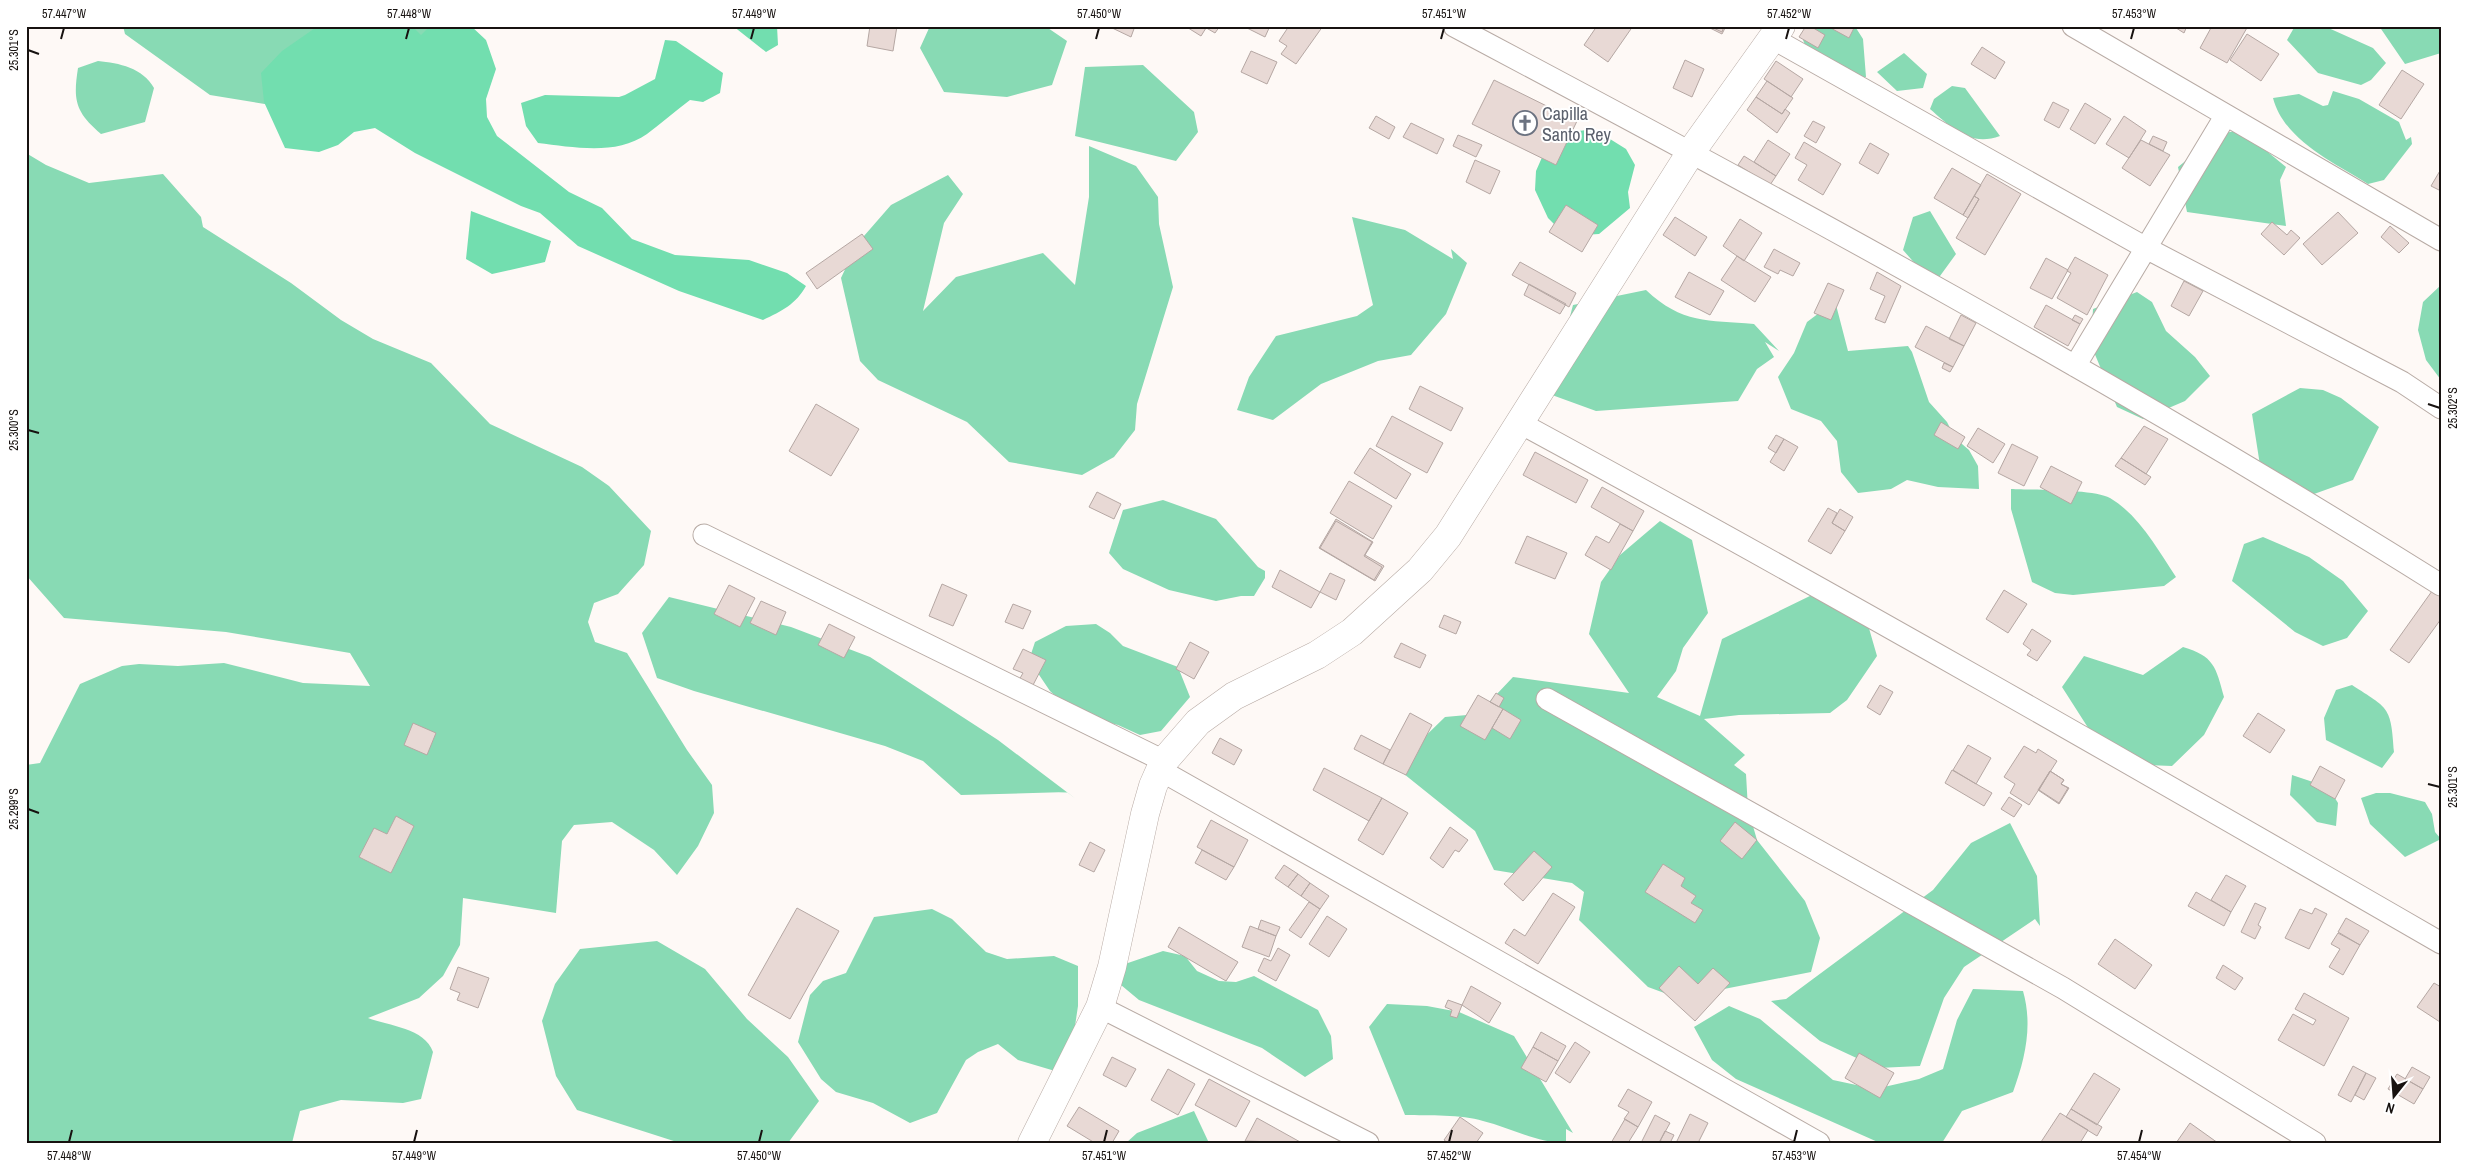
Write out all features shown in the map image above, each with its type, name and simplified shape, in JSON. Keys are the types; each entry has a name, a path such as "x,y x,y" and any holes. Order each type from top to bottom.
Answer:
{"main road":[{"path":"1032,1143 1100,1007 1112,968 1145,814 1162,765 1206,717 1234,696 1317,655 1352,632 1407,583 1448,536 1691,152 1776,32"}],"street":[{"path":"1454,26 1691,152 2075,366 2323,511 2441,586"},
{"path":"2073,26 2441,240"},
{"path":"1776,32 2146,248 2402,382 2441,408"},
{"path":"2075,366 2226,115"},
{"path":"1520,423 1719,531 2152,776 2441,944"},
{"path":"704,535 1162,765 1819,1143"},
{"path":"1547,699 2063,988 2315,1143"},
{"path":"1100,1007 1368,1143"}],"green space":[{"path":"123,26 445,26 307,111 210,95 125,34"},
{"path":"318,26 412,26 421,35 430,26 471,26 486,40 496,69 486,99 487,117 497,136 569,192 602,208 632,239 675,255 749,260 787,273 806,286 798,298 788,306 763,320 679,291 578,246 540,213 521,206 415,153 375,128 354,132 338,145 319,152 285,148 264,102 261,73 282,51"},
{"path":"733,26 777,26 778,45 766,52"},
{"path":"930,26 1045,26 1067,41 1052,85 1007,97 944,92 920,48"},
{"path":"1818,26 1856,28 1863,39 1866,77 1827,79 1814,66 1803,40"},
{"path":"2295,26 2324,26 2373,48 2386,63 2371,80 2361,85 2318,73 2287,40"},
{"path":"2379,26 2441,26 2441,53 2405,64"},
{"path":"665,40 676,41 723,73 720,93 703,102 690,100 647,134 635,141 622,145 608,148 580,148 538,143 526,126 521,103 545,95 619,97 625,95 655,79"},
{"path":"1904,53 1927,74 1923,88 1897,91 1877,72"},
{"path":"98,61 130,68 149,81 154,88 145,122 101,134 86,119 81,112 76,97 78,68"},
{"path":"1143,65 1194,112 1198,132 1176,161 1075,136 1085,67"},
{"path":"1952,86 1965,88 2000,136 1980,139 1962,134 1930,109 1934,99"},
{"path":"2333,91 2359,99 2399,122 2406,140 2411,137 2412,144 2384,180 2368,184 2325,158 2299,138 2288,126 2279,113 2273,98 2299,94 2323,106 2328,105"},
{"path":"1594,129 1626,149 1635,165 1628,192 1630,208 1599,234 1566,236 1548,218 1535,190 1536,171 1547,146 1571,132"},
{"path":"2241,130 2286,167 2280,180 2286,226 2187,212 2178,167 2219,134"},
{"path":"1089,146 1136,166 1158,197 1159,224 1173,287 1137,404 1135,430 1114,457 1082,475 1009,462 967,422 878,380 860,361 841,278 857,244 891,205 948,175 963,194 944,223 923,311 956,277 1043,253 1075,285 1089,197"},
{"path":"26,153 46,165 89,183 163,174 201,217 203,227 291,283 341,320 373,339 431,363 490,424 582,467 609,486 651,531 644,565 618,594 594,603 588,622 595,642 627,653 687,750 712,785 714,813 698,846 677,875 654,850 612,822 574,825 562,841 556,913 463,898 460,945 443,976 419,998 368,1018 405,1029 429,1044 433,1052 421,1099 403,1103 341,1100 300,1111 292,1143 26,1143 26,765 40,763 80,684 122,666 139,664 178,666 224,663 303,683 370,686 350,653 226,632 64,618 26,575"},
{"path":"471,211 551,241 545,262 492,274 466,259"},
{"path":"1930,211 1956,254 1940,276 1926,276 1903,250 1913,217"},
{"path":"1352,217 1405,230 1453,259 1451,249 1467,263 1446,314 1411,355 1378,361 1321,384 1273,420 1237,410 1249,377 1276,336 1357,316 1373,305"},
{"path":"2441,285 2441,380 2426,360 2418,330 2423,302"},
{"path":"1646,290 1659,301 1684,315 1709,320 1754,324 1779,351 1765,342 1774,357 1757,369 1738,401 1596,411 1541,391 1564,339 1573,305"},
{"path":"2137,292 2152,302 2166,331 2195,357 2210,376 2185,401 2143,419 2117,407 2091,345 2093,309"},
{"path":"1835,301 1848,351 1908,346 1912,352 1929,402 1947,422 1955,438 1969,450 1978,466 1979,489 1938,487 1907,480 1891,489 1858,493 1841,472 1837,441 1821,421 1791,409 1778,377 1794,353 1807,322"},
{"path":"2300,388 2323,390 2341,398 2379,427 2353,480 2289,503 2262,478 2252,414"},
{"path":"2011,489 2077,491 2110,498 2139,523 2176,577 2164,586 2073,595 2055,593 2032,582 2011,509"},
{"path":"1163,500 1216,519 1258,567 1265,571 1265,578 1254,596 1241,596 1216,601 1169,590 1123,569 1109,553 1123,510"},
{"path":"1660,521 1692,540 1708,613 1683,648 1676,671 1657,697 1700,716 1722,639 1814,594 1866,618 1877,656 1847,700 1830,713 1739,715 1704,719 1745,755 1734,765 1746,774 1748,809 1757,840 1805,901 1820,938 1811,972 1678,998 1648,987 1579,920 1584,892 1572,883 1494,870 1475,831 1404,774 1408,753 1445,717 1478,714 1513,677 1629,693 1589,634 1601,582 1620,555"},
{"path":"2263,537 2309,557 2343,581 2368,611 2347,638 2323,646 2295,632 2232,581 2244,544"},
{"path":"669,597 791,627 870,657 998,740 1067,792 961,795 923,761 885,746 694,691 657,678 642,633"},
{"path":"1096,624 1110,633 1123,646 1178,667 1190,697 1161,731 1140,735 1118,725 1075,714 1050,691 1029,660 1035,642 1066,626"},
{"path":"2183,647 2201,654 2212,664 2219,678 2224,697 2204,735 2172,766 2123,764 2101,748 2062,687 2084,656 2143,675"},
{"path":"2352,685 2381,705 2389,717 2394,752 2382,768 2326,740 2324,718 2336,690"},
{"path":"2292,775 2328,787 2338,803 2336,826 2317,822 2290,795"},
{"path":"2376,793 2390,793 2425,802 2432,814 2435,832 2441,839 2405,857 2370,824 2361,798"},
{"path":"2010,823 2037,876 2040,926 2035,919 1964,967 1944,998 1920,1066 1878,1068 1820,1041 1771,1001 1786,999 1933,890 1971,843"},
{"path":"932,909 952,919 986,952 1007,959 1054,956 1078,966 1078,1006 1075,1026 1055,1071 1018,1060 998,1044 978,1052 966,1060 937,1113 910,1123 873,1103 836,1092 821,1079 798,1042 810,995 823,981 846,973 874,917"},
{"path":"657,941 705,969 747,1019 788,1057 819,1101 788,1143 680,1143 577,1110 556,1076 542,1021 555,984 580,949"},
{"path":"1163,951 1185,956 1197,971 1219,981 1236,982 1254,976 1318,1010 1331,1036 1333,1059 1305,1077 1262,1048 1139,1000 1121,985 1125,964"},
{"path":"1973,989 2023,991 2027,1017 2024,1055 2013,1092 1962,1111 1942,1143 1880,1143 1736,1079 1712,1060 1694,1027 1729,1006 1760,1019 1833,1080 1875,1089 1919,1079 1943,1069 1957,1020"},
{"path":"1387,1004 1427,1006 1459,1012 1514,1036 1573,1133 1566,1129 1566,1143 1545,1141 1474,1119 1455,1116 1405,1115 1369,1027"},
{"path":"1194,1111 1209,1143 1126,1143 1137,1133"}],"building":[{"path":"870,26 897,26 893,51 867,46"},
{"path":"1108,26 1135,26 1131,37"},
{"path":"1185,26 1203,26 1206,28 1201,36"},
{"path":"1203,26 1220,26 1215,33"},
{"path":"1248,26 1270,26 1265,37 1247,28"},
{"path":"1289,26 1323,26 1296,64 1281,54 1287,46 1279,41"},
{"path":"1597,26 1633,26 1608,62 1584,45"},
{"path":"1706,26 1726,26 1722,34"},
{"path":"1709,26 1724,26 1722,32"},
{"path":"1806,26 1810,26 1825,35 1818,48 1799,37"},
{"path":"1827,26 1855,26 1849,38"},
{"path":"2173,26 2187,26 2184,33"},
{"path":"2212,26 2248,26 2227,63 2200,48"},
{"path":"2247,34 2279,54 2261,81 2230,60"},
{"path":"1982,47 2005,62 1995,79 1971,64"},
{"path":"1251,51 1277,62 1267,84 1241,72"},
{"path":"1685,60 1704,69 1692,97 1673,88"},
{"path":"1776,61 1803,79 1791,97 1764,79"},
{"path":"2402,70 2424,84 2401,119 2379,105"},
{"name":"Capilla Santo Rey","path":"1494,80 1577,121 1556,165 1472,124"},
{"path":"1767,81 1793,98 1782,114 1756,97"},
{"path":"1756,97 1782,114 1785,109 1790,113 1777,133 1747,110"},
{"path":"2053,102 2069,110 2059,128 2044,120"},
{"path":"2085,103 2111,119 2095,144 2070,129"},
{"path":"1376,116 1395,127 1389,139 1369,128"},
{"path":"2124,116 2146,131 2129,158 2106,144"},
{"path":"1813,121 1825,127 1816,143 1804,136"},
{"path":"1411,123 1444,139 1437,154 1403,137"},
{"path":"1458,135 1482,145 1476,157 1453,146"},
{"path":"2153,136 2167,142 2163,151 2149,144"},
{"path":"1768,140 1790,154 1776,176 1754,162"},
{"path":"2141,140 2170,155 2150,186 2122,168"},
{"path":"1804,142 1841,164 1823,195 1798,180 1807,165 1795,158"},
{"path":"1870,143 1889,154 1878,174 1859,163"},
{"path":"1744,156 1776,176 1770,185 1738,165"},
{"path":"1475,160 1500,171 1490,194 1466,182"},
{"path":"1952,168 1981,185 1963,215 1934,198"},
{"path":"2441,169 2441,191 2431,186"},
{"path":"1987,174 2021,194 1985,255 1956,238 1979,199 1974,196"},
{"path":"1974,196 1979,199 1968,218 1963,215"},
{"path":"1566,205 1598,225 1582,252 1549,232"},
{"path":"2338,212 2358,233 2322,265 2303,244"},
{"path":"1675,217 1707,237 1695,256 1663,235"},
{"path":"1740,219 1762,233 1744,261 1723,246"},
{"path":"2272,222 2287,235 2291,230 2300,238 2284,255 2261,234"},
{"path":"2390,226 2409,243 2399,253 2381,237"},
{"path":"862,234 873,249 817,289 806,273"},
{"path":"1774,249 1800,263 1793,276 1780,270 1778,274 1764,267"},
{"path":"1737,256 1771,277 1755,302 1721,280"},
{"path":"2075,257 2108,275 2087,315 2057,298 2071,273 2067,271"},
{"path":"2046,258 2068,270 2052,299 2030,288"},
{"path":"1520,262 1576,293 1569,307 1512,275"},
{"path":"1689,272 1724,291 1710,315 1675,297"},
{"path":"1877,272 1901,286 1885,323 1875,319 1885,296 1870,289"},
{"path":"2184,281 2203,291 2189,316 2171,306"},
{"path":"1828,283 1844,290 1831,320 1814,313"},
{"path":"1529,284 1566,304 1560,314 1524,295"},
{"path":"2046,305 2080,324 2068,346 2034,327"},
{"path":"1961,315 1976,323 1964,346 1949,339"},
{"path":"2075,315 2083,319 2080,324 2072,320"},
{"path":"1926,326 1964,346 1953,367 1915,347"},
{"path":"1944,363 1953,367 1950,372 1942,368"},
{"path":"1420,386 1463,408 1451,431 1409,409"},
{"path":"816,404 859,429 831,476 789,451"},
{"path":"1392,416 1443,443 1427,473 1376,446"},
{"path":"1941,422 1965,437 1958,449 1934,435"},
{"path":"2144,426 2168,439 2146,474 2121,458"},
{"path":"1978,428 2005,444 1993,463 1967,446"},
{"path":"1776,435 1784,439 1776,453 1768,448"},
{"path":"1784,439 1798,447 1784,471 1770,462"},
{"path":"2012,444 2038,457 2024,486 1998,473"},
{"path":"1370,448 1411,474 1396,499 1354,473"},
{"path":"1535,452 1588,480 1576,503 1523,475"},
{"path":"2121,458 2151,477 2145,485 2115,466"},
{"path":"2051,466 2082,482 2071,504 2040,487"},
{"path":"1349,481 1392,506 1373,539 1330,513"},
{"path":"1602,487 1644,511 1633,531 1591,507"},
{"path":"1097,492 1121,504 1114,519 1089,507"},
{"path":"1828,508 1837,513 1832,523 1845,531 1831,554 1808,541"},
{"path":"1840,509 1853,517 1845,531 1832,523"},
{"path":"1336,519 1373,542 1365,555 1384,566 1375,581 1319,548"},
{"path":"1336,521 1372,542 1364,556 1382,567 1374,580 1320,548"},
{"path":"1620,524 1633,531 1611,570 1585,555 1596,536 1609,543"},
{"path":"1527,536 1567,553 1555,579 1515,563"},
{"path":"1280,570 1320,592 1311,608 1272,587"},
{"path":"1330,573 1345,580 1336,600 1320,592"},
{"path":"942,584 967,595 953,626 929,616"},
{"path":"2437,584 2441,587 2441,619 2409,663 2390,650"},
{"path":"729,585 755,598 740,627 714,614"},
{"path":"2004,590 2027,604 2008,633 1986,619"},
{"path":"761,601 786,612 776,635 750,623"},
{"path":"1013,604 1031,611 1023,629 1005,622"},
{"path":"1444,615 1461,622 1456,634 1439,627"},
{"path":"829,624 855,637 844,658 818,645"},
{"path":"2032,629 2051,641 2037,661 2027,655 2031,650 2023,644"},
{"path":"1190,642 1209,652 1194,679 1176,669"},
{"path":"1401,643 1426,655 1420,668 1394,657"},
{"path":"1023,649 1046,660 1032,687 1019,680 1023,673 1013,669"},
{"path":"1880,685 1893,692 1880,715 1867,707"},
{"path":"1496,693 1504,698 1499,707 1490,702"},
{"path":"1478,695 1503,709 1485,740 1460,726"},
{"path":"1503,709 1521,720 1510,739 1492,728"},
{"path":"1410,713 1432,725 1406,775 1383,764"},
{"path":"2258,713 2285,730 2270,753 2243,736"},
{"path":"413,723 436,733 427,755 404,745"},
{"path":"1361,735 1390,750 1383,764 1354,749"},
{"path":"1220,738 1242,750 1234,765 1212,753"},
{"path":"1968,745 1991,758 1976,784 1953,770"},
{"path":"2024,746 2036,753 2038,749 2057,761 2029,805 2010,793 2015,784 2004,777"},
{"path":"2320,766 2345,780 2335,799 2310,785"},
{"path":"1324,768 1382,798 1369,821 1313,790"},
{"path":"1952,770 1992,793 1984,806 1945,783"},
{"path":"2050,771 2064,780 2061,784 2068,788 2059,803 2039,790"},
{"path":"2050,771 2064,780 2061,784 2069,788 2059,804 2038,790"},
{"path":"2009,797 2022,805 2014,817 2001,809"},
{"path":"1382,798 1408,813 1383,855 1358,840"},
{"path":"396,816 414,826 391,873 359,857 374,828 387,834"},
{"path":"1211,820 1248,840 1234,867 1197,847"},
{"path":"1735,822 1757,840 1742,859 1720,841"},
{"path":"1450,827 1468,840 1459,852 1455,850 1443,868 1430,858"},
{"path":"1090,842 1105,850 1094,872 1079,865"},
{"path":"1202,850 1234,867 1226,880 1195,863"},
{"path":"1534,851 1552,867 1523,901 1504,884"},
{"path":"1663,864 1685,878 1681,886 1696,896 1691,903 1703,910 1695,923 1645,892"},
{"path":"1284,865 1298,874 1288,887 1275,878"},
{"path":"1298,874 1310,883 1301,896 1288,887"},
{"path":"2226,875 2246,886 2231,912 2211,900"},
{"path":"1310,883 1329,896 1320,909 1301,896"},
{"path":"2196,892 2231,912 2224,926 2188,906"},
{"path":"1553,893 1575,907 1538,964 1505,943 1514,929 1525,936"},
{"path":"1309,902 1320,909 1301,938 1289,930"},
{"path":"2255,903 2266,908 2258,925 2261,927 2255,939 2241,932"},
{"path":"797,908 839,931 790,1019 748,995"},
{"path":"2315,908 2327,914 2309,949 2285,938 2300,909 2312,914"},
{"path":"1327,916 1347,929 1329,957 1309,944"},
{"path":"2346,918 2369,931 2360,945 2338,932"},
{"path":"1261,920 1280,927 1276,936 1258,929"},
{"path":"1250,926 1276,936 1269,957 1242,947"},
{"path":"1179,927 1238,962 1226,981 1168,947"},
{"path":"2338,933 2360,945 2343,975 2329,967 2340,949 2331,944"},
{"path":"2115,939 2152,965 2135,989 2098,964"},
{"path":"1278,948 1290,955 1276,981 1258,971 1264,958 1271,961"},
{"path":"2223,965 2243,978 2235,990 2216,978"},
{"path":"1679,966 1698,984 1713,968 1730,983 1695,1021 1659,988"},
{"path":"458,967 489,978 478,1008 457,1000 460,993 450,989"},
{"path":"2434,983 2441,987 2440,1022 2417,1007"},
{"path":"1471,986 1501,1003 1489,1023 1462,1005"},
{"path":"2304,993 2349,1018 2324,1066 2278,1040 2293,1014 2313,1025 2316,1020 2295,1009"},
{"path":"1448,1000 1462,1005 1457,1018 1450,1016 1452,1010 1445,1007"},
{"path":"1541,1032 1566,1046 1558,1061 1533,1047"},
{"path":"1575,1042 1590,1052 1570,1083 1555,1073"},
{"path":"1533,1047 1558,1061 1546,1082 1521,1068"},
{"path":"1859,1053 1894,1073 1880,1098 1845,1078"},
{"path":"1112,1057 1136,1069 1126,1087 1103,1075"},
{"path":"2353,1066 2366,1073 2351,1102 2338,1095"},
{"path":"2412,1067 2430,1077 2423,1089 2405,1079"},
{"path":"1168,1069 1195,1084 1178,1115 1151,1100"},
{"path":"2094,1073 2120,1089 2097,1125 2071,1109"},
{"path":"2366,1073 2376,1078 2364,1100 2355,1095"},
{"path":"2397,1074 2423,1089 2414,1104 2388,1089"},
{"path":"1209,1079 1250,1101 1236,1127 1195,1105"},
{"path":"1628,1089 1652,1102 1638,1127 1624,1119 1629,1112 1618,1106"},
{"path":"1079,1107 1119,1131 1112,1143 1095,1143 1067,1126"},
{"path":"2071,1109 2102,1127 2097,1136 2066,1117"},
{"path":"2060,1113 2088,1130 2080,1143 2041,1142"},
{"path":"1690,1114 1708,1123 1698,1143 1676,1143"},
{"path":"1655,1115 1670,1123 1660,1141 1663,1143 1641,1143"},
{"path":"1460,1117 1483,1133 1476,1143 1448,1143 1444,1140"},
{"path":"1257,1118 1302,1143 1245,1141"},
{"path":"1625,1119 1638,1127 1628,1143 1611,1143"},
{"path":"2190,1123 2218,1143 2176,1143"},
{"path":"1665,1131 1674,1135 1670,1143 1660,1141"}],"place":[{"name":"Capilla Santo Rey","path":"1525,123"}]}
